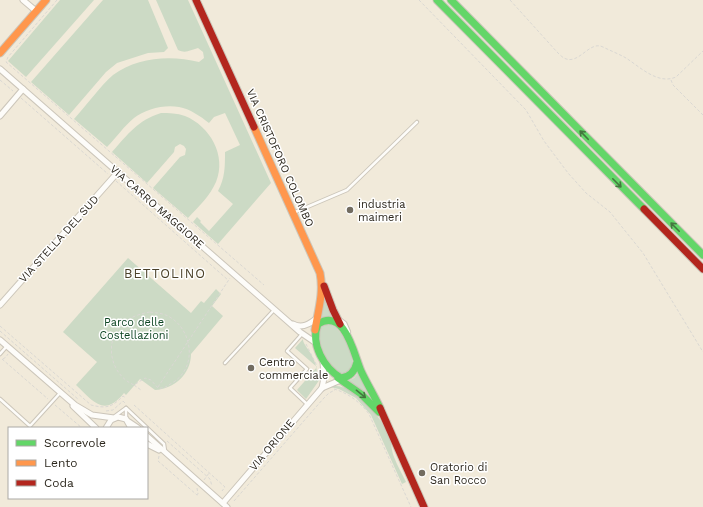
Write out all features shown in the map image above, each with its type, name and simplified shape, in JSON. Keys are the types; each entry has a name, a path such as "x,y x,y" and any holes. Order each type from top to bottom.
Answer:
{"main road":[{"path":"0,53 46,0"},
{"name":"VIA CRISTOFORO COLOMBO","path":"196,0 318,268 323,282 322,296 316,323 316,343 322,357 335,375 344,379"},
{"path":"429,0 459,28 512,83 561,124"},
{"path":"437,0 703,269"},
{"path":"451,0 703,255"},
{"path":"458,0 560,110"},
{"path":"323,282 335,315 424,507"},
{"path":"316,323 325,320 333,320 341,326"},
{"path":"356,359 356,369 352,374 344,379 366,398 383,417"}],"street":[{"path":"23,0 36,11"},
{"name":"VIA CARRO MAGGIORE","path":"0,68 274,310 302,334 316,343"},
{"path":"0,116 23,89"},
{"name":"VIA STELLA DEL SUD","path":"0,305 118,172"},
{"path":"290,323 298,326 316,323"},
{"path":"0,340 60,393 95,427"},
{"path":"322,357 324,367 322,388"},
{"path":"322,388 344,379"},
{"name":"VIA ORIONE","path":"225,505 307,404 322,388"},
{"path":"60,393 75,405 92,415 114,418 121,417 137,427"},
{"path":"106,427 108,423 114,418"},
{"path":"127,420 130,427"},
{"path":"148,437 225,505"},
{"path":"148,444 166,453"}],"lane":[{"path":"293,213 347,190 417,122"},
{"path":"225,363 274,310"},
{"path":"335,315 345,323 355,344 354,349 356,359"},
{"path":"302,334 287,351 307,369 290,388 307,404"},
{"path":"0,355 7,346"},
{"path":"0,399 30,426 60,393"},
{"path":"114,418 127,407"},
{"path":"127,407 127,420"},
{"path":"127,407 147,427"},
{"path":"148,428 164,444 166,453"}],"path":[{"path":"57,0 8,57 6,62 264,285"},
{"path":"419,0 526,110 544,141 568,173 586,193 610,212 643,253 703,352"},
{"path":"510,0 565,59 574,59 593,46 601,46 626,58 661,79 670,80 676,77 703,51"},
{"path":"670,80 673,85 703,115"},
{"path":"158,388 233,273"},
{"path":"134,385 145,378 151,380 158,388 164,388 175,382 185,369 189,360 188,340 182,329 169,317 150,312 136,315 123,323 118,329 112,344 114,364 123,380 141,390"},
{"path":"107,323 118,329"},
{"path":"0,326 92,405 100,408 108,407 114,405 123,396 126,398"},
{"path":"0,331 80,401"},
{"path":"309,338 306,342 319,369"},
{"path":"13,347 18,342"},
{"path":"3,359 6,357 8,352"},
{"path":"0,355 81,427"},
{"path":"328,385 330,388 345,393 354,399 369,414 411,507"},
{"path":"234,501 323,399 329,393 336,390"},
{"path":"102,411 113,410 122,401 127,407"},
{"path":"134,406 225,487 222,491"},
{"path":"168,441 210,478 214,496"},
{"path":"155,452 159,456 158,461 197,495 199,494 197,489 198,487"},
{"path":"204,480 209,474"}],"green space":[{"path":"60,0 94,0 26,77 8,61"},
{"path":"103,0 148,0 168,48 164,52 148,53 117,63 106,72 69,115 31,82"},
{"path":"156,0 188,0 271,183 218,244 193,222 197,217 209,231 233,204 218,191 225,168 225,152 240,145 225,113 214,117 209,123 187,109 173,106 155,108 134,118 107,147 74,119 108,79 122,69 133,64 154,59 166,58 199,62 204,58 203,52 198,48 186,52 178,50"},
{"path":"161,113 179,114 194,121 209,134 218,152 219,172 216,182 207,197 188,218 153,188 180,157 185,155 186,149 184,146 180,144 175,147 174,152 147,183 112,152 134,128 153,116"},
{"name":"Parco delle Costellazioni","path":"128,258 191,313 201,301 204,303 216,289 221,294 212,306 223,316 191,354 185,374 175,383 169,387 155,390 140,379 126,395 124,393 110,405 105,406 93,401 76,385 97,362 63,332"},
{"path":"324,295 332,316 321,318"},
{"path":"329,324 334,326 343,336 350,350 353,364 352,369 346,374 341,374 330,366 321,349 319,332 322,327"},
{"path":"303,339 315,362 316,366 295,348"},
{"path":"316,368 317,377 320,379 306,399 297,390"},
{"path":"358,373 371,396 348,381 354,378"},
{"path":"330,387 343,387 359,396 380,420 389,436 392,452 406,482 402,484 371,415 356,398 339,389"}],"traffic: fast":[{"path":"437,0 644,209"},
{"path":"451,0 703,255"},
{"path":"357,362 352,373 347,376 341,378 335,374 324,362 317,347 316,332 318,324 327,320 335,322 342,327 347,335 361,371 380,408"},
{"path":"338,378 361,394 379,412"}],"traffic: slow":[{"path":"0,53 46,0"},
{"path":"254,127 320,273 321,295 315,330"}],"traffic: jam":[{"path":"196,0 254,127"},
{"path":"644,209 703,269"},
{"path":"324,286 340,324"},
{"path":"380,408 424,507"}],"place":[{"name":"industria maimeri","path":"350,210"},
{"name":"Centro commerciale","path":"251,368"},
{"name":"Oratorio di San Rocco","path":"422,473"}],"district":[{"name":"BETTOLINO","path":"165,273"}]}
